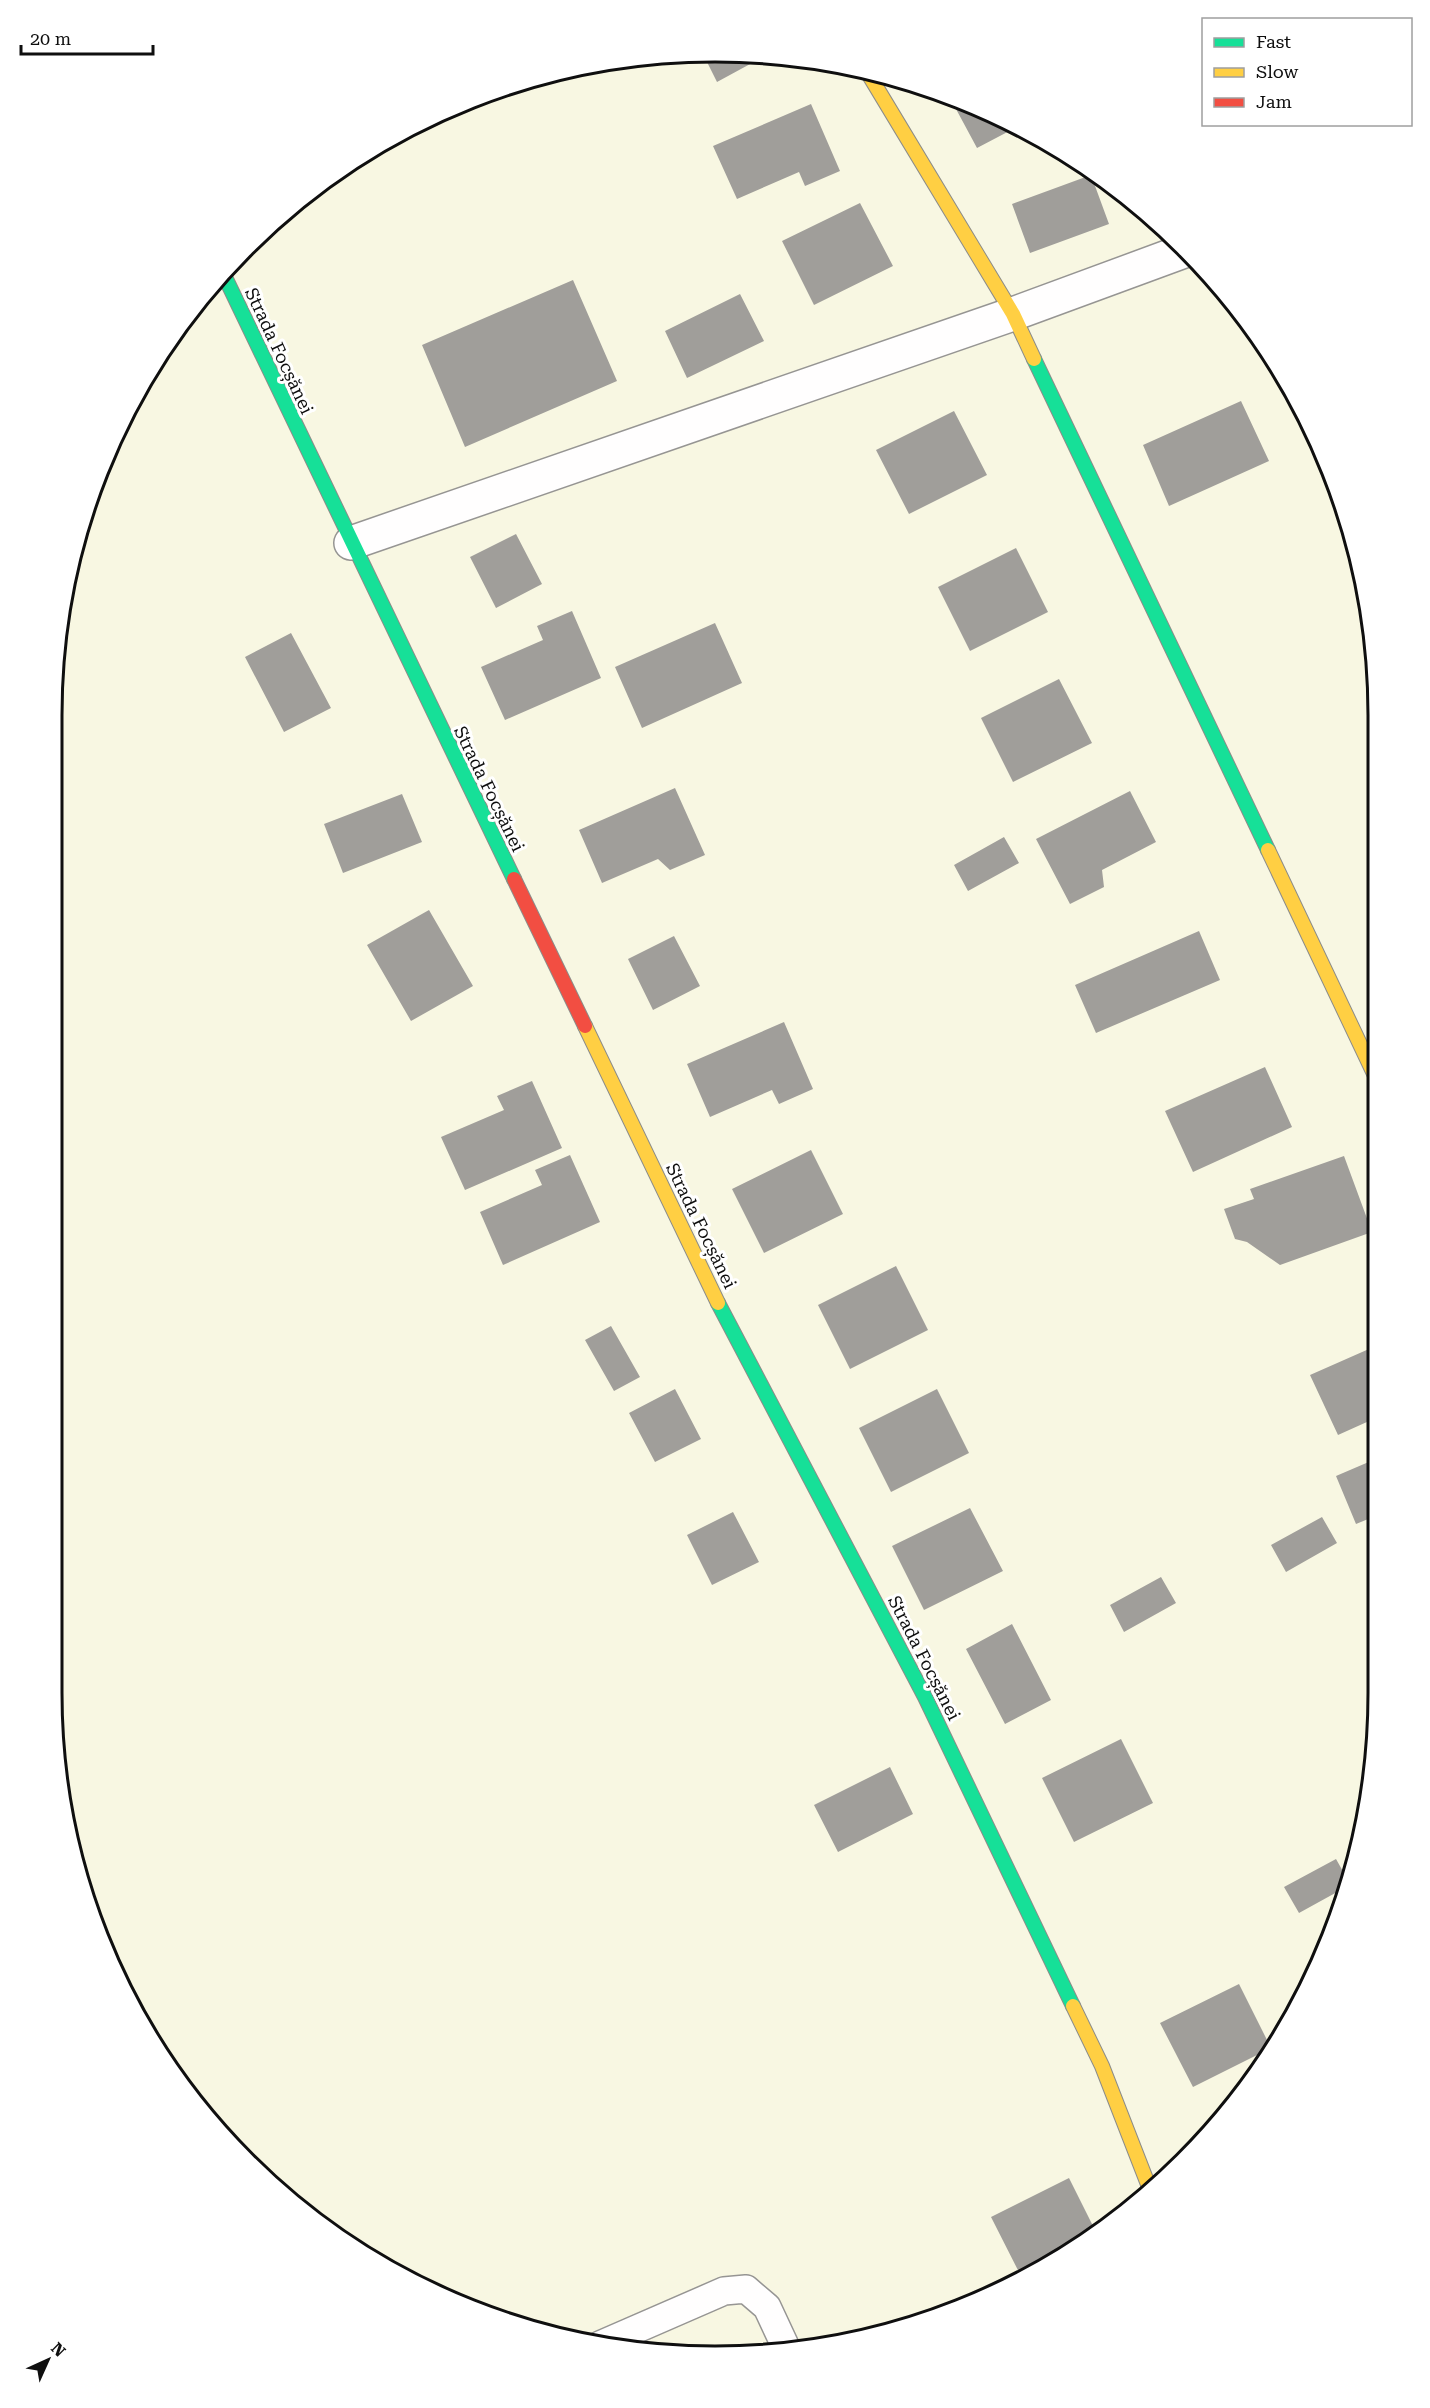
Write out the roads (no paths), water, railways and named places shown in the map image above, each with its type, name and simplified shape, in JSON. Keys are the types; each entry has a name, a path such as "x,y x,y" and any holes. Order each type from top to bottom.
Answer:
{"street":[{"path":"873,81 1013,314 1368,1061"},
{"path":"351,543 1013,314 1177,253"},
{"name":"Strada Focșănei","path":"227,281 718,1304 930,1708 1102,2066 1147,2183"}],"lane":[{"path":"615,2338 724,2291 746,2289 767,2307 784,2343"}]}
